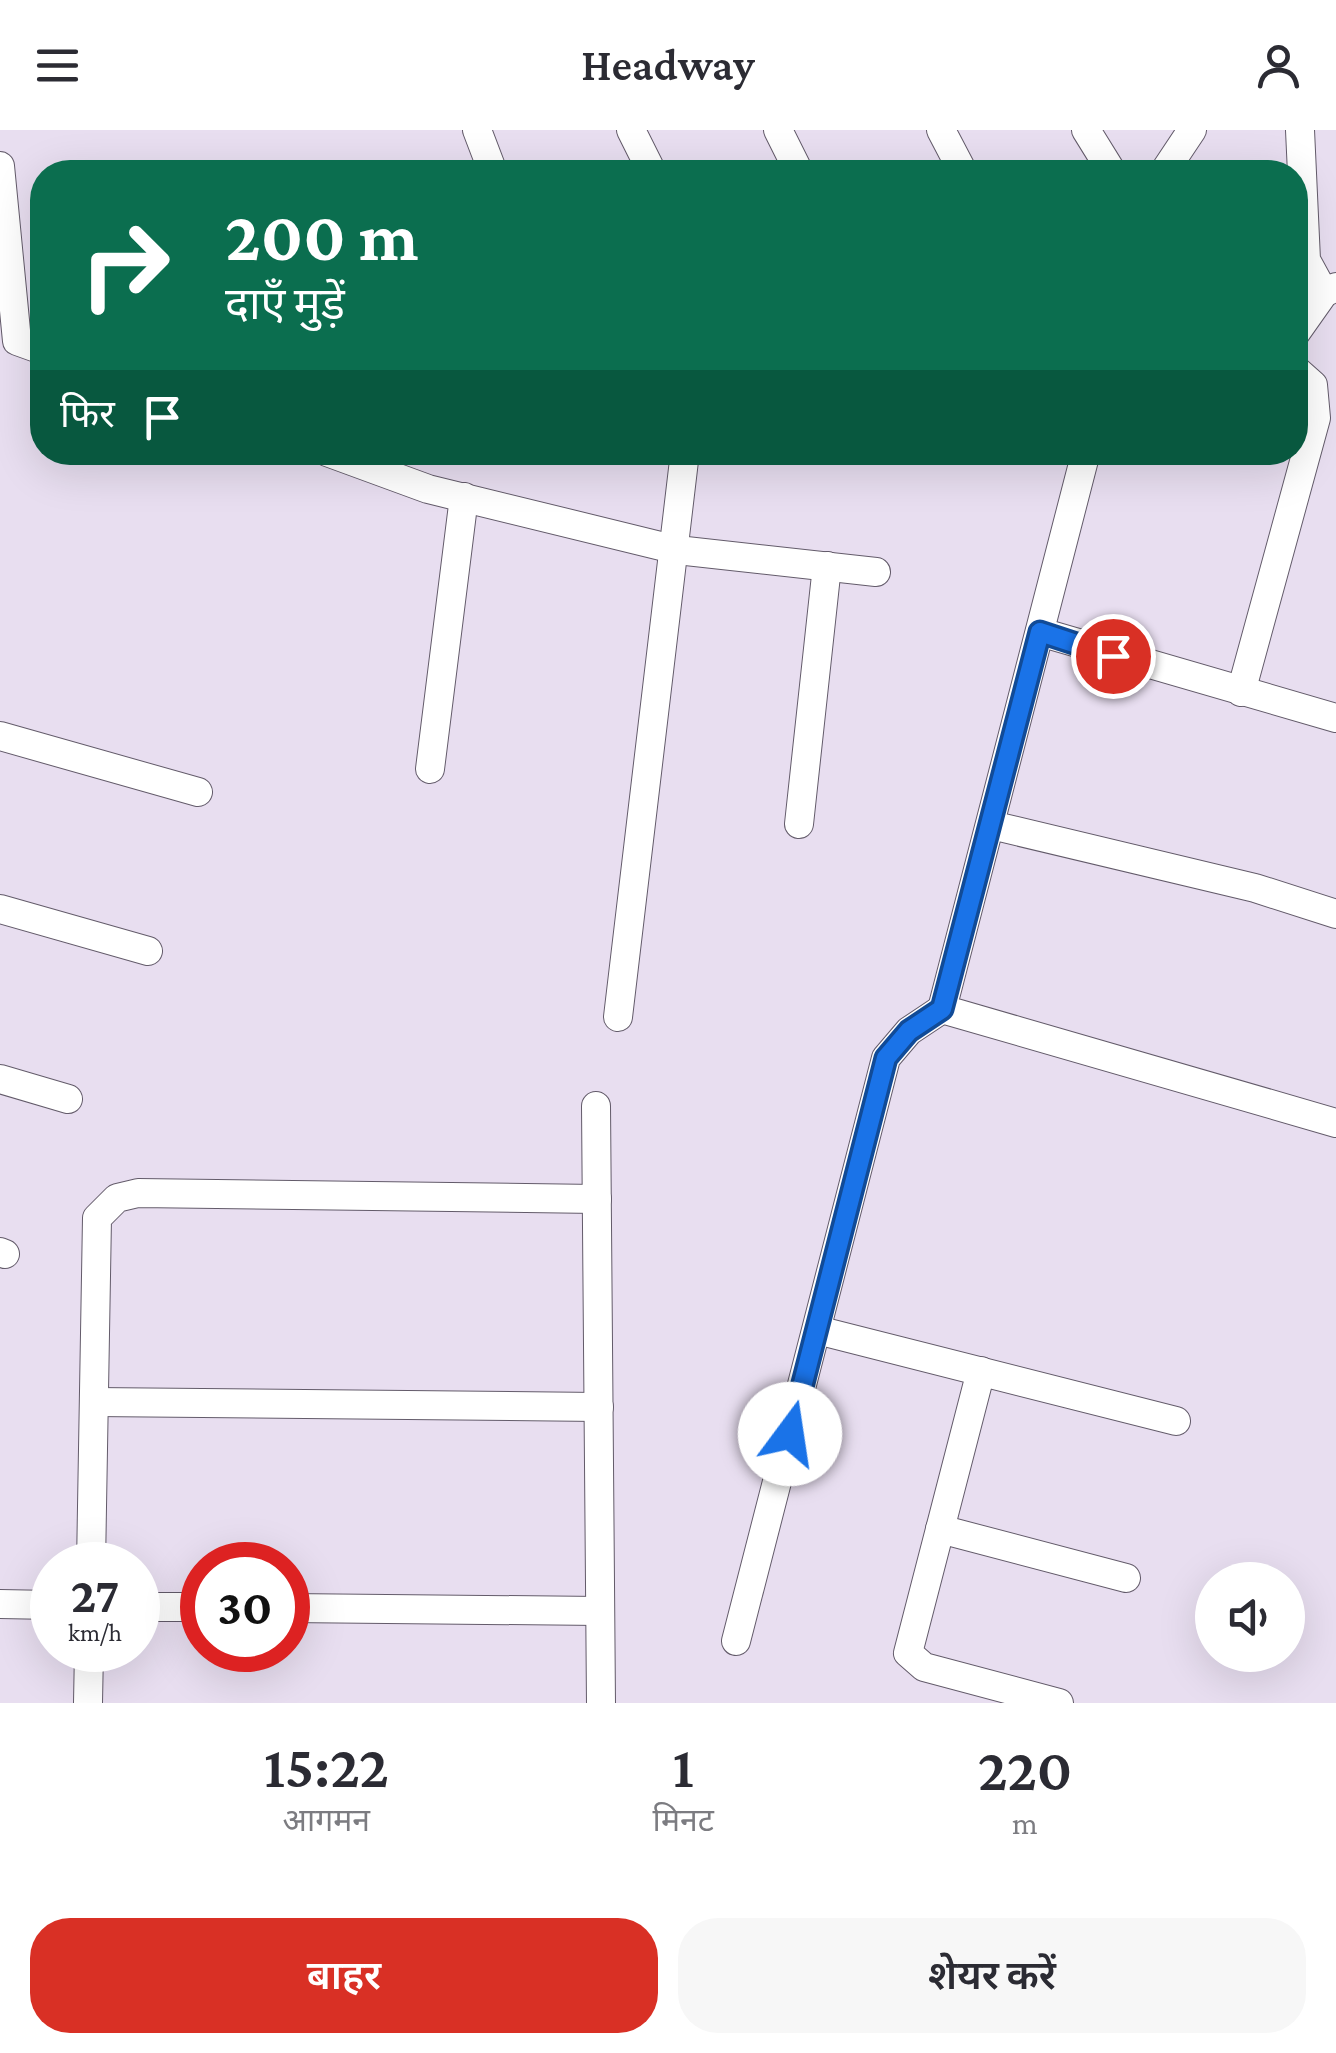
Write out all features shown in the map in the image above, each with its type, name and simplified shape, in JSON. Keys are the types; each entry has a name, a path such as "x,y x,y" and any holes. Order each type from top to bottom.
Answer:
{"street":[{"path":"477,130 489,160"},
{"path":"630,130 646,160"},
{"path":"778,130 793,160"},
{"path":"941,130 957,160"},
{"path":"1086,130 1105,160"},
{"path":"1172,160 1192,130"},
{"path":"1300,130 1301,160"},
{"path":"0,166 17,341 30,346"},
{"path":"1308,262 1330,290 1308,318"},
{"path":"1308,381 1313,385 1316,418 1308,448"},
{"path":"366,465 464,498 677,550 876,572"},
{"path":"618,1017 677,550 684,465"},
{"path":"736,1642 886,1058 909,1031 942,1009 1083,465"},
{"path":"1242,692 1303,465"},
{"path":"430,769 464,498"},
{"path":"799,824 827,566"},
{"path":"1040,632 1336,718"},
{"path":"0,736 198,792"},
{"path":"991,825 1255,888 1336,914"},
{"path":"0,909 148,951"},
{"path":"942,1009 1336,1123"},
{"path":"0,1080 68,1099"},
{"path":"596,1106 601,1703"},
{"path":"91,1542 97,1218 117,1198 138,1193 597,1199"},
{"path":"817,1330 1176,1421"},
{"path":"981,1372 908,1653 924,1667 1059,1703"},
{"path":"94,1402 599,1407"},
{"path":"940,1529 1126,1578"},
{"path":"0,1604 30,1605"},
{"path":"310,1608 600,1611"},
{"path":"88,1703 89,1672"}],"route":[{"path":"790,1434 886,1058 909,1031 942,1009 1040,632 1113,656"}]}
